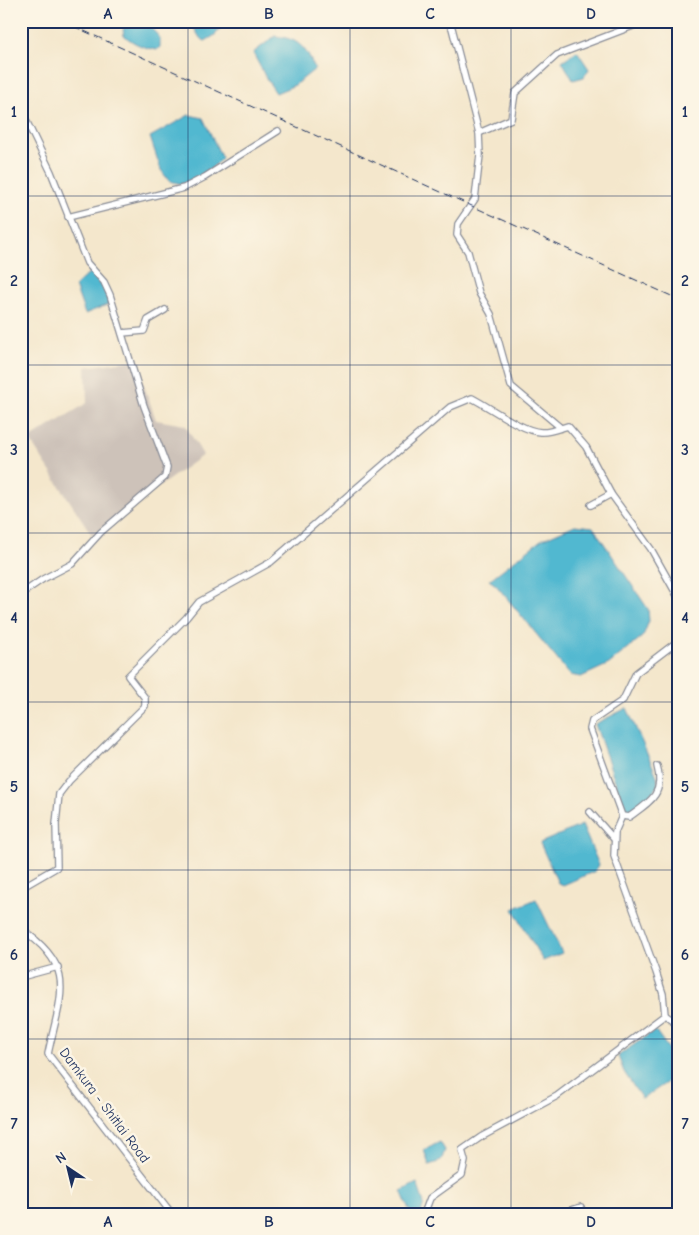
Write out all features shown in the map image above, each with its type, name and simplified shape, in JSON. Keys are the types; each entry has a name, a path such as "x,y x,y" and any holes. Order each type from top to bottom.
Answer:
{"street":[{"path":"446,21 452,28 479,133 480,155 475,199 458,224 457,236 468,252 479,293 491,314 511,386 561,428"},
{"path":"479,133 511,119 515,93 558,55 633,26 634,21"},
{"path":"21,110 51,172 87,263 104,282 110,295 144,406 167,467 165,477 102,532 72,564 43,579 21,594"},
{"path":"68,217 184,188 278,131"},
{"path":"122,334 144,331 148,320 165,310"},
{"path":"21,888 57,867 56,824 59,794 69,781 145,706 145,698 128,676 186,618 199,602 271,562 450,407 472,398 503,414 516,425 542,432 568,426 586,447 611,494 651,549 678,597"},
{"path":"591,505 611,494"},
{"path":"665,1015 656,972 614,856 614,839 622,816 590,729 592,720 623,700 636,673 678,641"},
{"path":"622,816 629,817 647,804 659,790 661,779 657,766"},
{"path":"590,812 614,839"},
{"name":"Damkura - Shitlai Road","path":"21,929 51,954 58,967 63,987 48,1054 172,1214"},
{"path":"21,977 58,967"},
{"path":"665,1015 677,1022"},
{"path":"424,1214 430,1198 438,1190 462,1176 464,1161 462,1150 481,1137 557,1096 665,1015"},
{"path":"558,1214 581,1207 584,1214"}],"shaded area":[{"path":"135,360 156,420 185,425 203,455 92,535 29,439 87,403 86,367"}],"water":[{"path":"129,21 143,23 150,27 160,38 160,47 157,50 148,48 135,43 124,35 123,30"},
{"path":"190,21 221,21 221,25 214,36 205,41 200,38"},
{"path":"275,36 290,39 301,45 315,69 295,85 276,93 253,53"},
{"path":"577,51 589,69 584,77 573,80 562,61"},
{"path":"189,115 203,118 222,158 209,171 182,184 169,181 161,170 150,137"},
{"path":"90,272 98,278 103,286 109,304 85,314 75,286"},
{"path":"575,525 593,527 648,609 649,621 643,636 609,664 581,677 570,675 496,585 489,580 541,540"},
{"path":"627,708 657,776 658,785 643,804 627,815 595,724"},
{"path":"582,825 599,865 595,871 563,885 558,883 540,843"},
{"path":"536,899 562,953 543,961 513,909"},
{"path":"655,1030 678,1062 678,1075 642,1099 624,1072 618,1056"},
{"path":"440,1142 445,1150 441,1161 429,1165 424,1150"},
{"path":"417,1183 424,1203 421,1213 411,1214 401,1191"}],"railway":[{"path":"62,21 678,299"}]}
